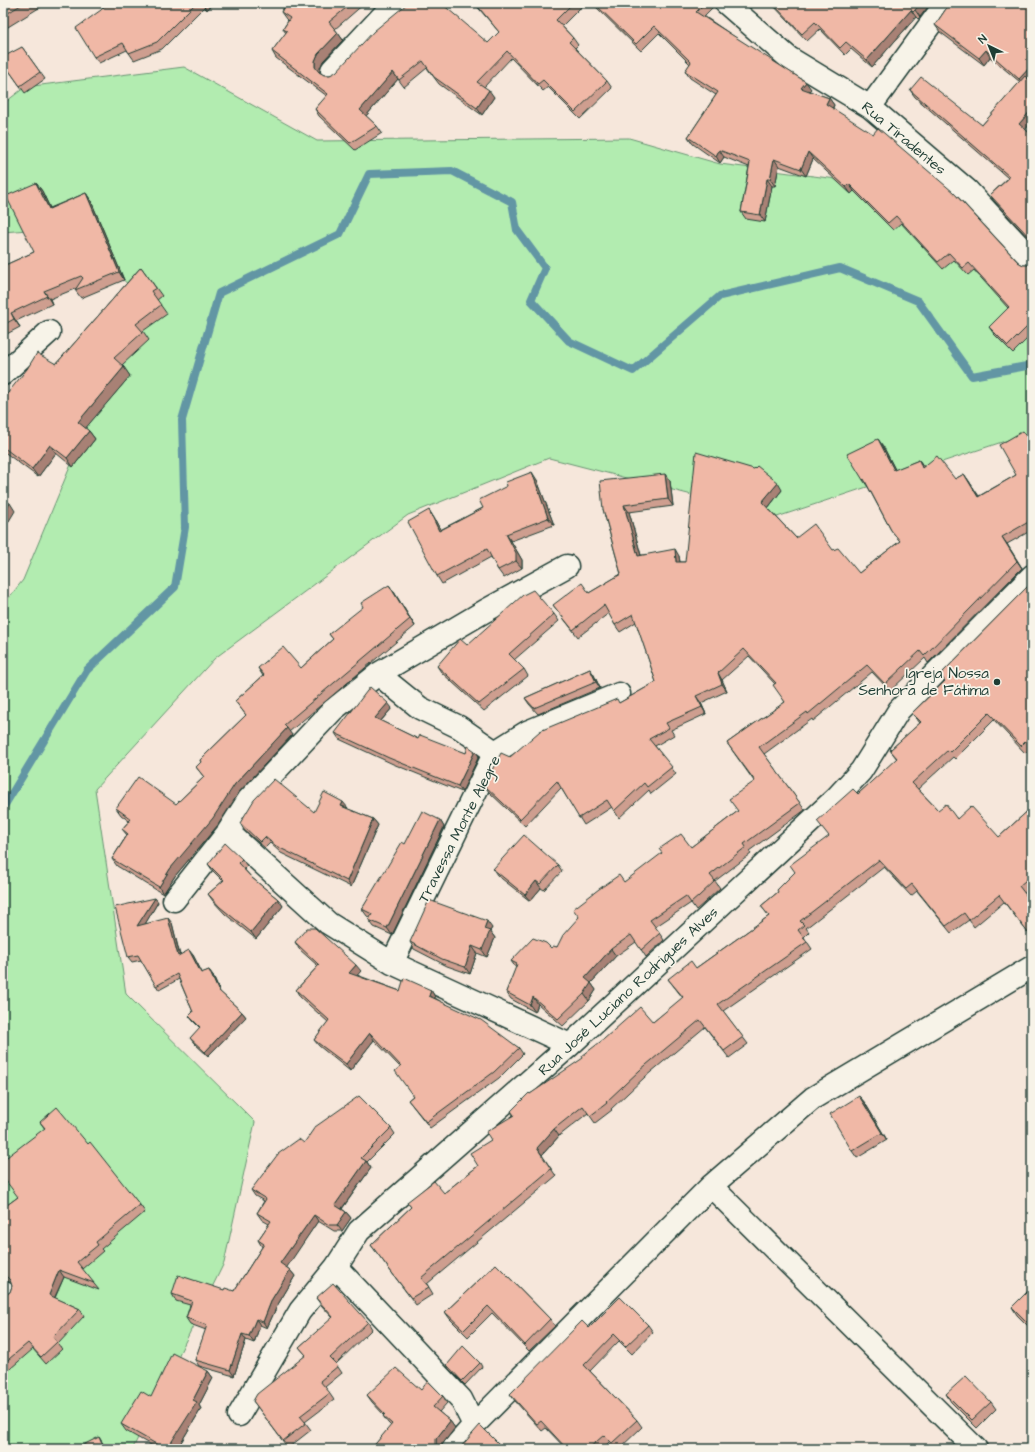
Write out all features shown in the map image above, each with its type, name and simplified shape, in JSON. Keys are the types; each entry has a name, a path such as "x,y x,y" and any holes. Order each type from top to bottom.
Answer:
{"street":[{"path":"332,70 396,3"},
{"name":"Rua Tiradentes","path":"726,3 789,58 870,107 967,190 1032,260"},
{"path":"870,107 946,3"},
{"path":"3,374 49,332"},
{"path":"174,900 228,832 249,799 333,710 378,674 485,611 567,566"},
{"name":"Rua José Luciano Rodrigues Alves","path":"239,1415 300,1311 336,1267 359,1231 570,1045 836,798 861,772 899,710 1032,576"},
{"path":"378,674 420,708 459,727 496,752"},
{"name":"Travessa Monte Alegre","path":"392,963 496,752 526,732 619,694"},
{"path":"228,832 328,923 392,963 570,1045"},
{"path":"453,1449 474,1425 711,1186 813,1098 1032,967"},
{"path":"711,1186 976,1449"},
{"path":"336,1267 454,1390 461,1399 474,1425"}],"green space":[{"path":"184,67 317,141 629,138 720,164 883,185 1032,325 1032,432 777,517 549,458 408,515 215,658 95,789 126,994 255,1122 224,1263 133,1448 3,1449 3,1312 41,1255 3,1264 3,605 23,580 141,296 65,227 3,232 3,104 25,87"}],"building":[{"path":"3,3 24,3 3,16"},
{"path":"108,3 196,3 157,42 129,53 123,43 94,57 76,28 101,10"},
{"path":"287,3 352,3 329,22 338,33 318,54 315,61 315,67 319,72 324,75 330,75 336,72 374,31 408,3 441,3 488,43 499,32 475,3 573,3 556,20 573,38 569,42 607,81 575,112 543,80 538,84 507,51 477,82 489,90 477,108 434,77 423,61 399,80 393,72 360,110 377,126 350,143 315,109 328,94 272,51 287,31 283,29 290,18 281,12"},
{"path":"594,3 705,3 696,12 806,82 801,88 829,98 826,104 873,134 878,128 953,192 1018,262 1023,265 1032,264 1032,322 1008,346 989,327 1009,307 969,263 963,268 949,253 938,262 896,216 888,223 849,184 846,187 808,152 801,169 774,159 770,179 767,179 760,215 741,212 750,162 719,150 716,156 688,137 718,92 685,71 691,62 654,26 636,44"},
{"path":"772,3 921,3 913,12 911,10 867,60 846,42 840,48 815,22 802,34"},
{"path":"950,3 1032,3 1032,65 1019,79 986,50 979,58 935,25"},
{"path":"22,47 40,72 20,86 3,62 3,57"},
{"path":"1025,76 1032,83 1032,109 1019,124 1032,135 1032,240 990,195 1010,177 910,90 921,77 982,125"},
{"path":"36,183 49,209 86,193 119,272 75,290 83,278 81,276 44,291 47,296 11,313 14,319 3,325 3,266 34,252 6,196"},
{"path":"141,267 156,288 151,291 161,305 136,324 143,332 114,358 124,367 78,422 89,431 67,458 50,445 32,469 3,447 3,399 27,369 37,353 56,364"},
{"path":"1023,431 1032,447 1032,520 1002,537 1017,561 924,656 920,651 885,684 867,665 808,714 807,712 759,747 800,803 744,844 746,847 710,875 715,881 691,903 686,896 650,920 660,933 641,950 631,935 611,949 585,978 591,983 584,994 558,1019 533,997 530,1005 506,992 517,964 511,961 533,938 546,943 551,948 553,946 557,947 563,935 579,917 573,909 599,889 619,875 624,882 662,853 659,849 681,834 691,847 738,811 729,799 755,781 727,743 785,702 773,685 776,683 744,649 718,673 722,684 696,696 702,707 666,723 669,728 649,739 672,767 647,787 644,783 614,811 607,800 579,818 557,781 520,819 484,785 501,753 510,757 540,731 617,699 619,703 656,682 633,614 615,625 604,605 573,630 553,605 582,583 589,593 621,574 603,509 600,481 665,474 668,499 624,505 638,556 675,549 676,562 685,562 696,452 754,469 757,466 778,483 762,502 796,538 814,524 833,550 838,548 859,573 900,541 891,530 864,479 863,480 847,454 878,439 894,470 919,460 922,468 937,456 955,479 964,474 978,497 1016,475 999,445"},
{"path":"532,472 548,518 506,534 516,553 516,561 498,570 487,549 437,576 408,522 429,510 439,531 483,508 479,500 507,486 506,482"},
{"path":"3,499 10,503 3,515"},
{"path":"1032,582 1032,735 1021,746 989,713 950,752 948,750 912,783 938,810 946,804 957,819 971,806 999,837 1032,807 1032,875 1019,886 1032,903 1032,938 999,895 969,920 964,913 946,926 912,884 906,889 879,860 800,921 804,925 798,930 807,942 718,1004 743,1037 724,1051 700,1020 640,1070 606,1102 607,1103 590,1116 583,1106 554,1129 537,1148 551,1169 421,1278 429,1287 411,1298 371,1245 411,1207 407,1202 434,1181 444,1193 478,1166 470,1153 491,1140 486,1132 514,1115 511,1111 529,1093 530,1094 583,1058 582,1056 604,1039 640,1007 653,1022 683,997 668,979 691,961 696,968 769,916 761,906 778,892 777,890 795,872 790,865 829,836 817,821 853,789 858,794 897,758 890,750 921,722 912,713 945,681 940,675"},
{"path":"389,585 410,619 284,725 287,728 235,784 213,818 170,869 159,887 112,859 128,834 122,829 131,819 116,808 138,777 176,804 204,777 196,767 201,762 200,760 246,715 235,701 264,675 258,668 283,647 301,668 333,639 329,634 363,607 361,603"},
{"path":"533,590 554,614 509,654 524,669 479,704 437,666 460,639 467,645 523,595"},
{"path":"590,669 596,682 534,708 525,698"},
{"path":"370,687 388,703 375,718 418,739 420,735 466,753 468,746 475,751 458,786 389,758 335,733"},
{"path":"274,779 314,812 324,792 343,802 341,806 373,819 347,881 276,846 265,837 260,842 240,823 254,800"},
{"path":"422,811 440,820 387,928 369,920 372,914 362,909 402,842 405,844"},
{"path":"524,835 558,865 540,884 536,881 525,895 493,869"},
{"path":"225,843 242,859 238,863 252,878 278,899 251,932 220,907 208,894 224,880 208,864"},
{"path":"155,898 137,926 168,918 178,956 189,950 201,973 209,970 218,990 242,1012 205,1052 190,1038 200,1027 189,1016 193,1012 177,974 156,986 138,955 128,957 115,907"},
{"path":"429,900 487,921 484,929 490,931 482,950 472,946 465,967 442,959 410,942"},
{"path":"307,928 315,928 356,965 349,973 400,991 404,978 431,990 429,996 481,1020 519,1048 494,1072 426,1122 408,1100 413,1096 395,1071 401,1066 370,1033 346,1064 314,1040 329,1020 296,990 319,965 295,942"},
{"path":"359,1096 391,1128 361,1158 366,1161 335,1205 346,1212 337,1225 329,1225 314,1215 280,1263 290,1270 272,1299 263,1322 256,1319 249,1336 242,1334 230,1370 195,1360 207,1325 186,1318 192,1301 172,1294 178,1275 224,1290 225,1288 234,1291 264,1244 258,1240 271,1221 257,1213 266,1199 251,1190 278,1154 299,1139 304,1143 315,1127"},
{"path":"859,1096 882,1133 852,1151 830,1114"},
{"path":"57,1107 88,1144 90,1142 140,1205 96,1242 98,1245 77,1262 94,1283 59,1270 49,1295 80,1309 53,1337 57,1342 41,1357 28,1343 3,1364 3,1297 10,1292 12,1286 10,1280 3,1275 3,1208 18,1197 3,1177 3,1160 45,1128 40,1122"},
{"path":"496,1264 550,1319 525,1345 488,1306 464,1330 445,1312"},
{"path":"333,1283 368,1322 330,1358 338,1366 320,1381 330,1393 300,1416 306,1423 283,1441 253,1401 257,1394 306,1355 299,1347 333,1317 316,1298"},
{"path":"1032,1287 1032,1327 1012,1307"},
{"path":"620,1297 648,1325 626,1346 614,1334 584,1365 637,1420 612,1443 604,1435 588,1449 567,1449 541,1421 537,1424 510,1394 582,1321 589,1328"},
{"path":"463,1346 480,1363 462,1381 447,1365"},
{"path":"172,1353 208,1371 193,1400 197,1402 167,1449 165,1449 121,1424 141,1391 151,1397"},
{"path":"396,1368 421,1390 428,1381 443,1396 433,1407 450,1421 436,1439 436,1446 438,1449 371,1449 392,1424 383,1416 385,1414 367,1395"},
{"path":"966,1376 991,1402 972,1420 946,1394"},
{"path":"480,1425 504,1449 459,1449"},
{"path":"99,1437 104,1449 82,1449 81,1446"}],"waterway":[{"path":"3,808 87,670 175,587 185,527 182,420 219,293 340,234 369,174 452,171 512,202 517,230 545,268 531,300 569,341 633,371 720,296 840,268 918,301 972,376 1032,365"}],"place":[{"name":"Igreja Nossa Senhora de Fátima","path":"997,682"}]}
